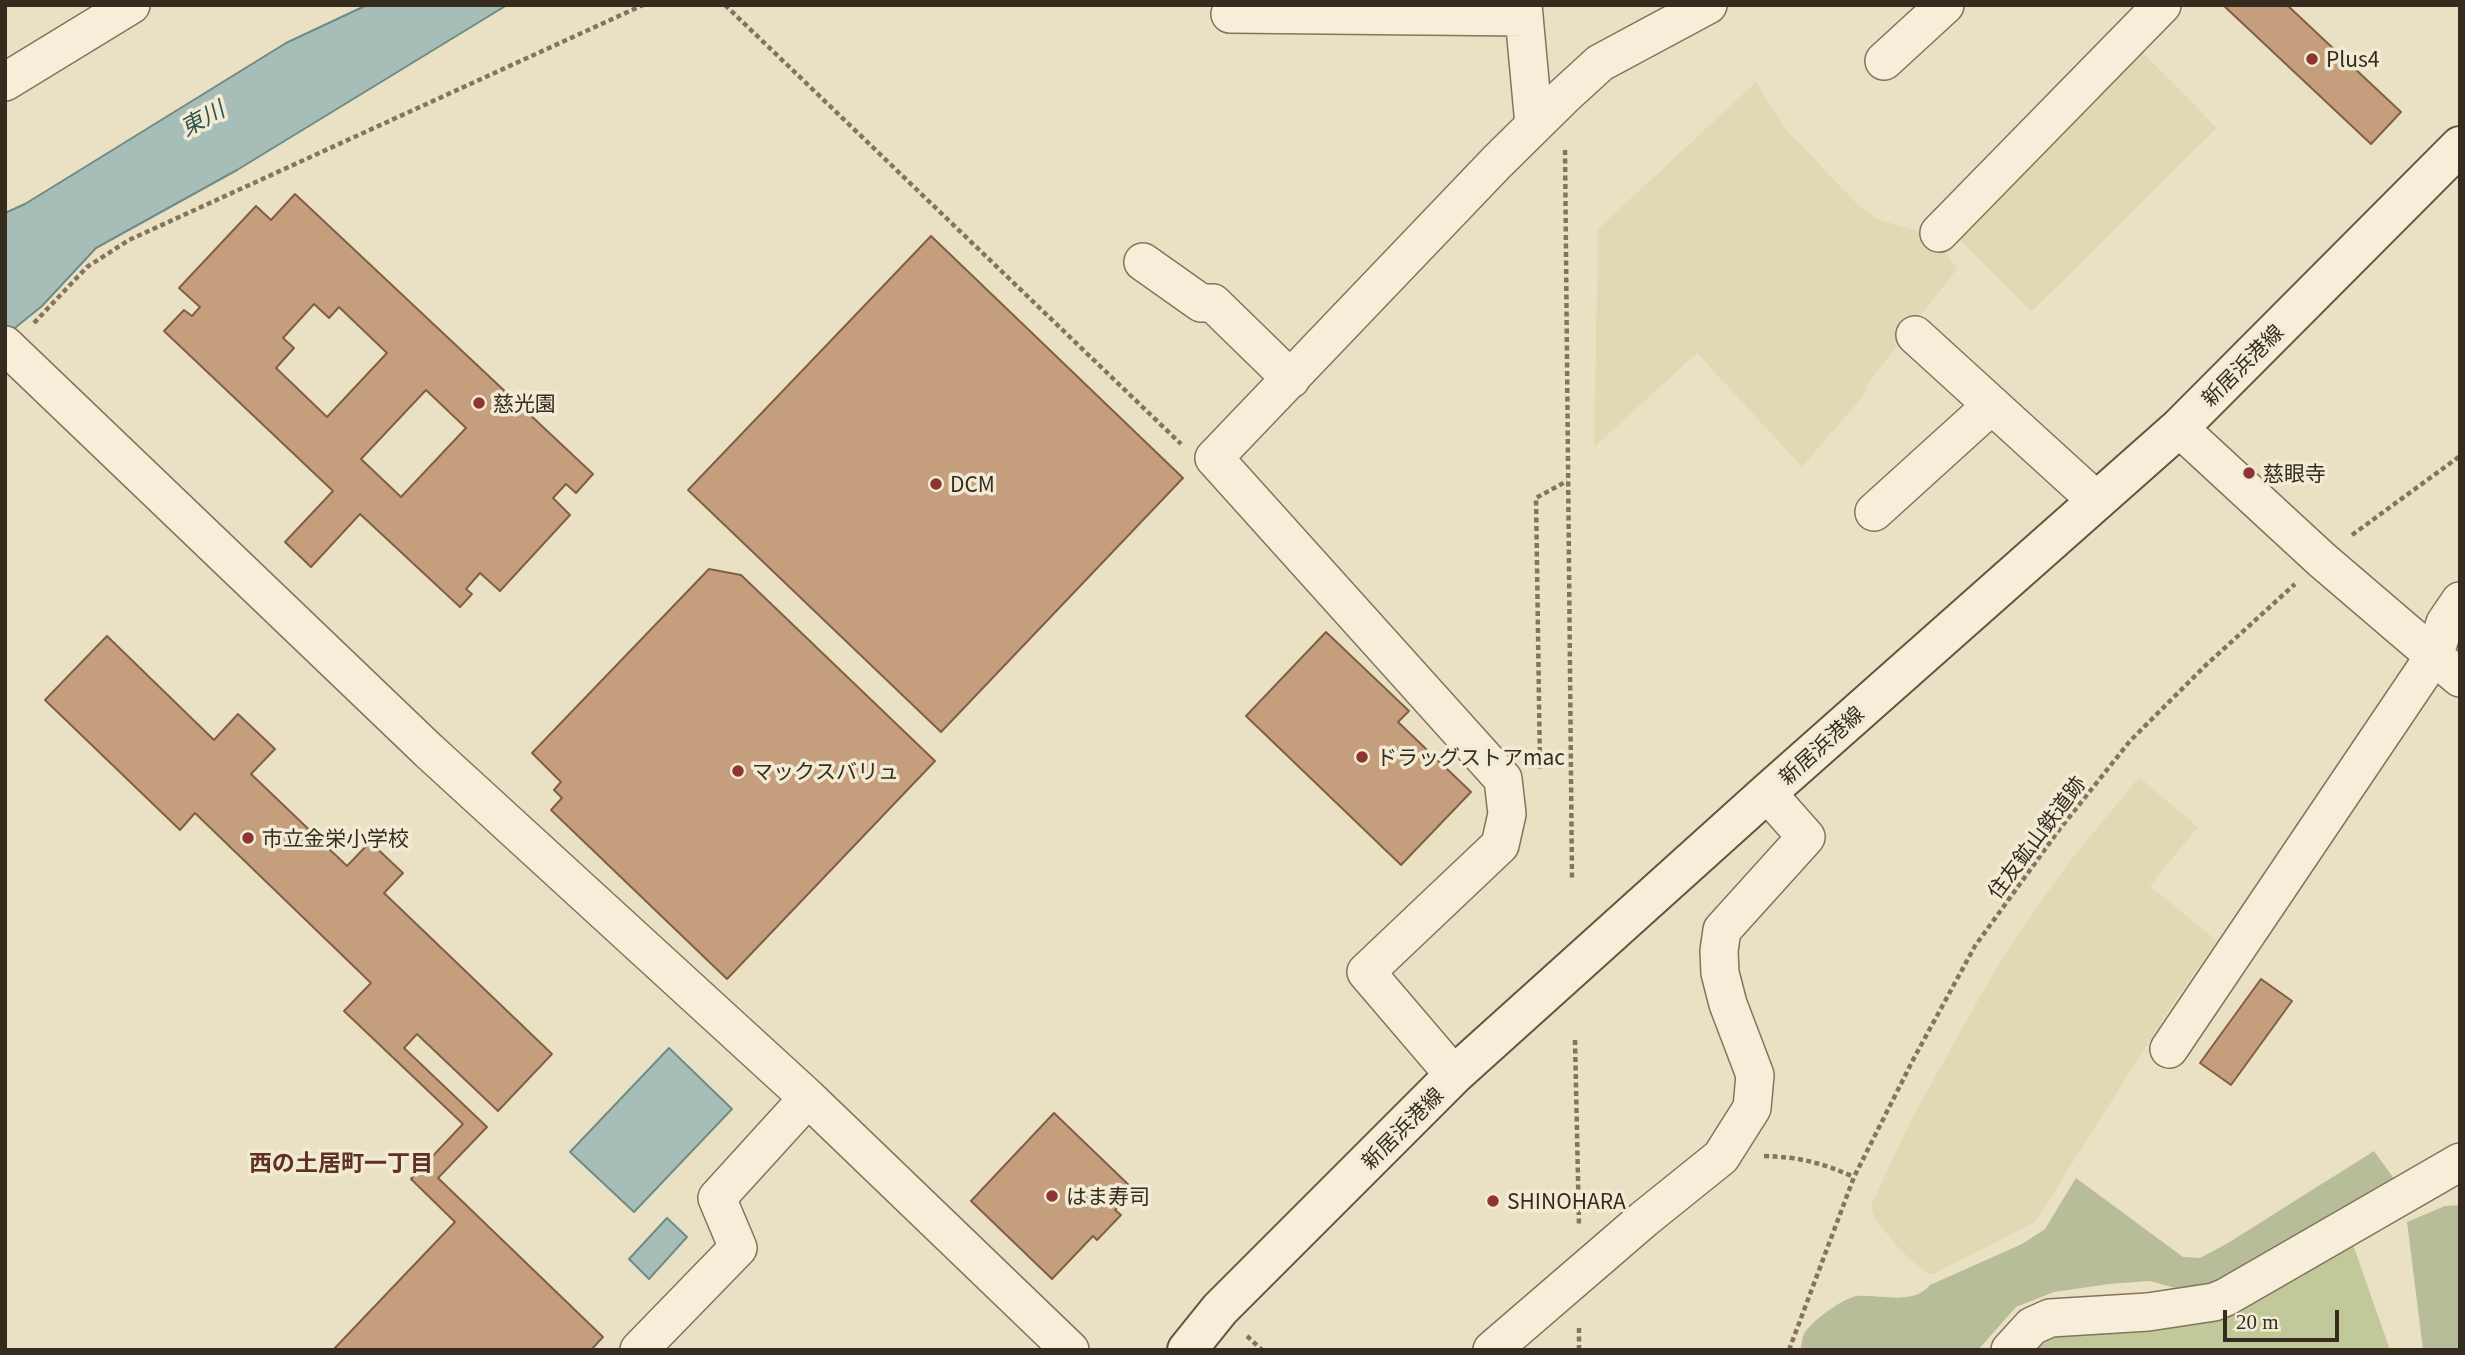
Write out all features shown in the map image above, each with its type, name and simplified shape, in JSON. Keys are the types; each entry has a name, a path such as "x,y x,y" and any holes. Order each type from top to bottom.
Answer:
{"main road":[{"name":"新居浜港線","path":"1187,1350 1220,1309 1454,1075 2179,428 2460,146"}],"street":[{"path":"5,82 131,5"},
{"path":"1454,1075 1366,972 1500,845 1507,814 1503,779 1214,458 1565,95 1600,64 1708,5"},
{"path":"1884,61 1945,5"},
{"path":"1939,233 2162,5"},
{"path":"1230,13 1523,11 1534,125"},
{"path":"1143,262 1201,303 1213,303 1291,379"},
{"path":"1915,335 2097,500"},
{"path":"8,348 429,751 808,1098 1070,1350"},
{"path":"1874,512 1992,405"},
{"path":"2179,428 2322,560 2447,667"},
{"path":"2169,1049 2447,667 2445,623 2460,601"},
{"path":"1492,1350 1644,1219 1721,1157 1752,1108 1755,1075 1728,1004 1720,973 1722,930 1806,837 1767,793"},
{"path":"639,1350 738,1248 718,1198 808,1098"},
{"path":"2010,1350 2032,1326 2050,1318 2148,1312 2214,1302 2227,1297 2460,1162"}],"path":[{"path":"8,348 87,267 128,240 643,5"},
{"path":"725,5 1190,453 1214,458"},
{"path":"1565,95 1572,879"},
{"name":"住友鉱山鉄道跡","path":"1789,1350 1854,1177 1914,1058 1975,946 2059,830 2130,741 2206,665 2367,521 2460,456"},
{"path":"1503,779 1540,784 1536,498 1567,481"},
{"path":"1575,1040 1579,1350"},
{"path":"1721,1157 1796,1157 1824,1164 1854,1177"}],"shaded area":[{"path":"2137,47 2217,128 2031,312 1951,231"},
{"path":"1756,82 1784,127 1860,207 1877,219 1934,236 1957,269 1866,386 1865,394 1802,467 1697,353 1594,447 1598,229"},
{"path":"2139,777 2198,827 2150,886 2217,941 2176,999 2035,1222 1934,1274 1928,1274 1900,1250 1875,1219 1871,1206 1912,1118 2015,939 2066,866"}],"green space":[{"path":"2374,1151 2397,1183 2237,1282 2186,1291 2150,1281 2054,1292 2016,1307 1978,1350 1800,1350 1807,1329 1844,1301 1857,1296 1896,1298 1915,1295 1930,1285 2022,1244 2045,1229 2076,1178 2183,1257 2200,1258"},
{"path":"2460,1205 2460,1350 2423,1350 2407,1222 2445,1206"},
{"path":"2350,1236 2390,1350 2021,1350 2077,1321"}],"water":[{"name":"東川","path":"367,5 507,5 237,170 96,248 42,306 5,336 5,213 25,204 286,43"},
{"path":"669,1048 732,1109 634,1212 570,1152"},
{"path":"667,1218 687,1237 649,1279 629,1259"}],"building":[{"name":"Plus4","path":"2223,5 2287,5 2401,112 2371,144"},
{"name":"慈光園","path":"295,194 593,474 576,493 566,484 553,498 570,515 500,591 480,573 466,589 472,594 460,607 360,514 311,567 285,542 333,491 164,331 184,310 192,316 200,307 179,288 256,206 271,220","holes":["314,304 329,318 339,307 387,353 327,417 276,368 294,348 283,338","426,390 466,428 401,497 361,459"]},
{"name":"DCM","path":"931,236 1183,478 941,732 688,490"},
{"name":"マックスバリュ","path":"709,569 741,575 935,761 727,979 551,810 562,798 554,790 561,782 532,753"},
{"name":"ドラッグストアmac","path":"1326,632 1409,711 1398,722 1471,792 1401,865 1246,716"},
{"path":"107,636 214,740 238,714 275,749 251,774 347,866 370,842 403,873 384,893 552,1054 498,1111 417,1034 404,1048 487,1127 438,1178 603,1337 591,1350 333,1350 455,1222 411,1179 463,1124 344,1011 371,983 195,813 180,830 45,700"},
{"path":"2261,979 2292,1001 2231,1085 2200,1063"},
{"name":"はま寿司","path":"1054,1113 1134,1190 1115,1210 1121,1215 1097,1240 1093,1236 1052,1279 971,1201"}],"place":[{"name":"Plus4","path":"2312,59"},
{"name":"慈光園","path":"479,403"},
{"name":"慈眼寺","path":"2249,473"},
{"name":"DCM","path":"936,484"},
{"name":"ドラッグストアmac","path":"1362,757"},
{"name":"マックスバリュ","path":"738,771"},
{"name":"市立金栄小学校","path":"248,838"},
{"name":"はま寿司","path":"1052,1196"},
{"name":"SHINOHARA","path":"1493,1201"}],"district":[{"name":"西の土居町一丁目","path":"341,1162"}]}
